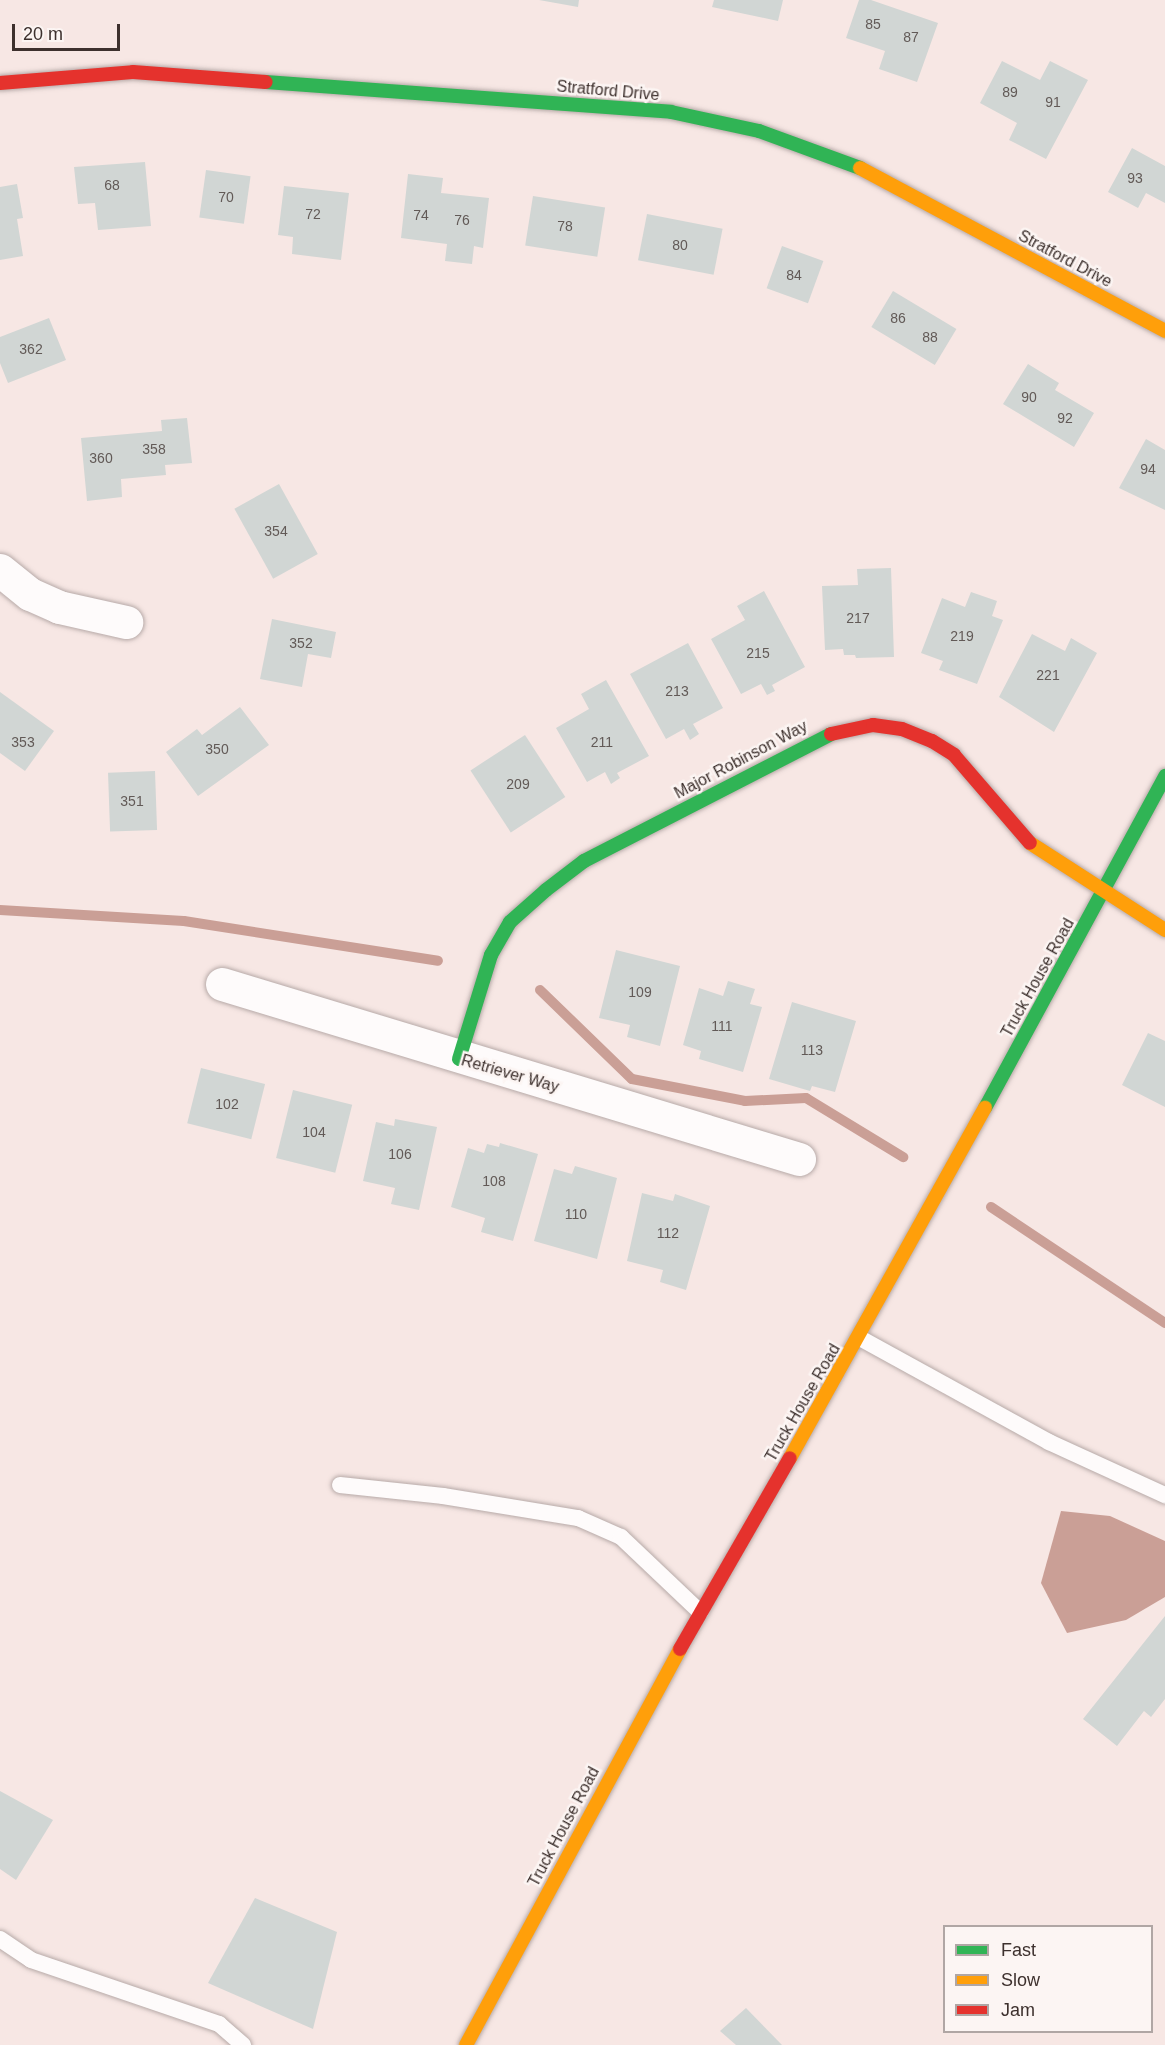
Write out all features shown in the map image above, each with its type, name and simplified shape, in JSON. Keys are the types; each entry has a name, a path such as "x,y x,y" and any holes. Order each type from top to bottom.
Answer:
{"street":[{"name":"Stratford Drive","path":"0,83 133,72 671,112 759,131 841,158 1165,331"},
{"path":"0,570 30,594 59,607 126,622"},
{"name":"Major Robinson Way","path":"459,1059 491,955 510,922 546,890 584,861 815,739 845,729 873,725 902,729 932,741 954,755 1037,851 1165,930"},
{"name":"Truck House Road","path":"466,2045 700,1612 860,1338 1165,776"},
{"name":"Retriever Way","path":"222,984 459,1059 800,1159"}],"lane":[{"path":"860,1338 1049,1442 1165,1495"},
{"path":"340,1485 443,1496 578,1518 621,1537 700,1612"},
{"path":"0,1939 31,1960 219,2024 243,2045"}],"shaded area":[{"path":"1061,1511 1110,1516 1165,1541 1165,1597 1126,1620 1067,1633 1041,1583"}],"building":[{"path":"539,0 579,0 578,7"},
{"path":"714,0 783,0 778,21 712,7"},
{"path":"859,0 871,0 938,23 917,82 879,69 885,51 846,38"},
{"path":"1002,61 1040,80 1050,61 1088,80 1046,159 1009,140 1017,123 980,103"},
{"path":"1132,148 1165,166 1165,203 1146,193 1138,208 1108,192"},
{"path":"145,162 151,226 98,230 95,203 78,204 74,167"},
{"path":"206,170 251,176 244,224 199,218"},
{"path":"408,174 443,178 441,193 489,198 483,248 474,246 472,264 445,261 447,244 401,238"},
{"path":"17,184 23,218 17,219 23,256 0,260 0,187"},
{"path":"284,186 349,193 341,260 292,254 293,237 278,235"},
{"path":"533,196 605,207 597,257 525,245"},
{"path":"647,214 723,229 714,275 638,260"},
{"path":"782,246 823,261 808,303 767,288"},
{"path":"893,291 956,329 935,365 871,327"},
{"path":"49,318 66,360 8,383 0,363 0,337"},
{"path":"1028,364 1059,383 1055,390 1094,413 1074,447 1003,404"},
{"path":"187,418 192,463 165,465 166,475 121,479 122,497 87,501 81,438 162,431 161,420"},
{"path":"1146,439 1165,450 1165,510 1119,488"},
{"path":"279,484 318,554 273,579 234,509"},
{"path":"891,568 894,657 856,658 855,655 844,655 843,649 825,650 822,586 858,585 857,569"},
{"path":"764,591 805,667 772,685 775,691 767,695 761,684 741,694 711,639 745,620 737,606"},
{"path":"971,592 997,601 992,616 1003,620 977,684 939,670 943,661 921,653 942,598 965,607"},
{"path":"272,619 336,632 331,658 308,654 302,687 260,679"},
{"path":"1032,634 1065,651 1071,638 1097,653 1054,732 999,697"},
{"path":"688,643 723,708 693,724 699,734 690,740 684,729 666,739 630,674"},
{"path":"606,680 649,756 617,773 620,778 611,784 605,772 587,782 556,728 589,709 581,694"},
{"path":"0,692 54,731 25,771 0,753"},
{"path":"240,707 269,745 198,796 166,752 197,729 202,735"},
{"path":"525,735 565,797 511,832 470,770"},
{"path":"155,771 157,830 110,832 108,773"},
{"path":"616,950 680,966 660,1046 627,1037 630,1025 599,1018"},
{"path":"728,981 755,989 750,1004 762,1007 743,1072 699,1059 701,1051 683,1045 699,988 723,996"},
{"path":"792,1002 856,1021 835,1092 812,1086 810,1091 769,1079"},
{"path":"1148,1033 1165,1041 1165,1107 1122,1085"},
{"path":"201,1068 265,1084 251,1139 187,1123"},
{"path":"293,1090 352,1105 335,1173 276,1158"},
{"path":"395,1119 437,1127 419,1210 391,1204 395,1188 363,1181 376,1122 394,1126"},
{"path":"500,1143 538,1154 513,1241 481,1232 485,1218 451,1207 468,1148 484,1153 487,1144 499,1147"},
{"path":"575,1166 617,1178 597,1259 534,1241 554,1169 572,1174"},
{"path":"642,1193 673,1201 675,1194 710,1206 686,1290 660,1282 663,1270 627,1261"},
{"path":"1165,1616 1165,1699 1151,1717 1144,1711 1117,1746 1083,1719"},
{"path":"0,1791 53,1820 16,1880 0,1869"},
{"path":"255,1898 337,1932 313,2029 208,1983"},
{"path":"746,2008 782,2045 736,2045 720,2031"}],"waterway":[{"path":"0,910 184,921 438,961"},
{"path":"540,990 632,1079 745,1101 806,1098 903,1157"},
{"path":"991,1207 1165,1323"}],"traffic: fast":[{"path":"266,82 671,112 759,131 860,168"},
{"path":"459,1059 491,955 510,922 546,890 584,861 831,734"},
{"path":"985,1108 1165,776"}],"traffic: slow":[{"path":"860,168 1165,331"},
{"path":"1030,843 1165,930"},
{"path":"790,1458 985,1108"},
{"path":"466,2045 680,1649"}],"traffic: jam":[{"path":"0,83 133,72 266,82"},
{"path":"831,734 873,725 902,729 932,741 954,755 1030,843"},
{"path":"680,1649 790,1458"}]}
